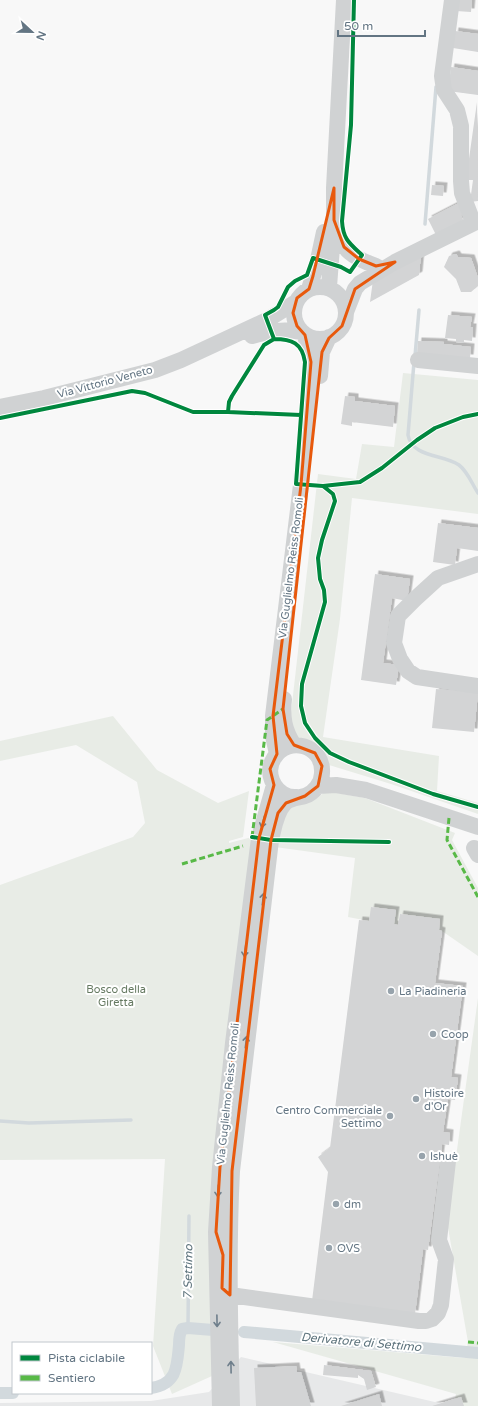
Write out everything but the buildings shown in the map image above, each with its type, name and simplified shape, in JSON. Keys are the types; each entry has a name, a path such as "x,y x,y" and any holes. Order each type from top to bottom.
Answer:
{"street":[{"path":"331,288 334,188 344,0"},
{"path":"208,349 271,331 289,330 304,334 314,339 329,337 335,334 342,326 355,289 360,283 395,262 476,222 462,194 461,126 457,110 444,90 442,76 452,0"},
{"path":"309,289 318,260 334,188"},
{"path":"334,220 338,237 344,247 359,260 376,266"},
{"path":"331,288 376,266 395,262"},
{"path":"304,334 297,326 293,313 296,302 301,294 309,289 318,286 331,288 342,298 346,312"},
{"path":"208,349 267,320 296,302"},
{"name":"Via Guglielmo Reiss Romoli","path":"277,754 273,736 273,716 301,484 312,362 304,334"},
{"name":"Via Guglielmo Reiss Romoli","path":"294,745 287,734 283,709 310,485 322,352 329,337"},
{"name":"Via Vittorio Veneto","path":"0,407 44,398 155,370 208,349"},
{"path":"418,360 478,366"},
{"path":"478,564 438,578 415,599 398,616 394,643 400,659 408,671 417,677 478,686"},
{"path":"294,745 309,748 320,759 322,766 322,773 318,786 308,794 297,798 280,792 274,785 270,769 272,760 277,754 285,748 294,745"},
{"path":"322,766 329,772 338,776 365,781 389,788 478,818"},
{"name":"Via Guglielmo Reiss Romoli","path":"220,1406 216,1232 220,1167 233,1043 259,838 274,785"},
{"path":"318,786 336,785 366,790 478,827"},
{"name":"Via Guglielmo Reiss Romoli","path":"232,1406 230,1211 232,1171 271,840 278,813 286,803 297,798"},
{"path":"232,1171 227,1168 226,1162 234,1082 233,1043"},
{"path":"216,1232 223,1255 222,1288 224,1292 230,1295 426,1321 432,1319 438,1313 441,1305 446,1259 438,1240 448,1161"}],"highlighted area":[{"path":"334,188 334,220 344,247 359,259 376,266 395,262 355,289 342,326 329,338 322,352 283,709 287,734 294,745 315,753 322,766 318,786 305,796 286,803 278,813 271,840 232,1171 230,1295 222,1288 223,1255 216,1232 220,1167 259,838 274,785 270,769 277,754 273,716 301,485 311,362 305,335 297,326 293,313 297,298 309,289"}],"shaded area":[{"path":"241,1357 452,1406 0,1406 0,1403 151,1401 209,1392"}],"green space":[{"path":"403,373 478,380 478,514 352,498 340,619 323,737 439,756 437,791 478,803 478,814 391,784 329,765 297,739 290,722 318,474 356,479 362,444 394,447"},
{"name":"Bosco della Giretta","path":"113,716 157,770 218,803 249,791 243,837 229,841 229,843 252,837 212,1376 172,1394 153,1346 165,1159 0,1160 0,885 133,837 145,823 137,782 76,745 0,761 0,741"},
{"path":"326,791 365,798 455,833 452,840 478,888 478,956 439,930 440,919 400,914 398,925 394,924 396,910 372,907 369,921 348,917 355,858 275,847 286,808 316,799"},
{"path":"478,998 478,1406 461,1406 454,1404 456,1394 273,1342 465,1358 468,1342 447,1222"}],"waterway":[{"path":"425,224 436,87"},
{"path":"415,356 419,310"},
{"path":"414,362 408,435 411,442 422,452 453,461 459,465 478,493"},
{"path":"0,1121 29,1123 131,1120"},
{"name":"7 Settimo","path":"188,1328 189,1216"},
{"name":"Derivatore di Settimo","path":"152,1388 166,1383 174,1373 179,1337 182,1329 213,1330"},
{"name":"Derivatore di Settimo","path":"244,1332 478,1353"},
{"name":"Derivatore di Settimo","path":"0,1393 12,1393"}],"marked path":[{"path":"252,837 267,720 283,709"},
{"path":"449,818 447,840 478,897"},
{"path":"182,864 243,846"},
{"path":"468,1342 478,1343"}],"cycle path":[{"path":"354,0 351,125 342,221 345,237 362,255 350,272 341,267 313,258 307,275 295,281 288,287 278,307 265,315 274,339 286,340 295,343 299,346 304,356 305,362 296,484 323,486 360,482 382,468 417,440 435,428 463,417 478,414"},
{"path":"228,412 229,402 232,396 264,345 274,339"},
{"path":"0,418 132,391 145,393 193,412 301,415"},
{"path":"323,486 333,494 335,501 322,540 318,558 320,579 324,590 325,602 302,684 301,706 305,723 315,738 330,753 349,762 433,794 478,807"},
{"path":"252,837 271,840 389,842"}],"place":[{"name":"La Piadineria","path":"391,991"},
{"name":"Coop","path":"433,1034"},
{"name":"Histoire d'Or","path":"416,1099"},
{"name":"Centro Commerciale Settimo","path":"390,1116"},
{"name":"Ishuè","path":"422,1156"},
{"name":"dm","path":"336,1204"},
{"name":"OVS","path":"329,1248"}]}
